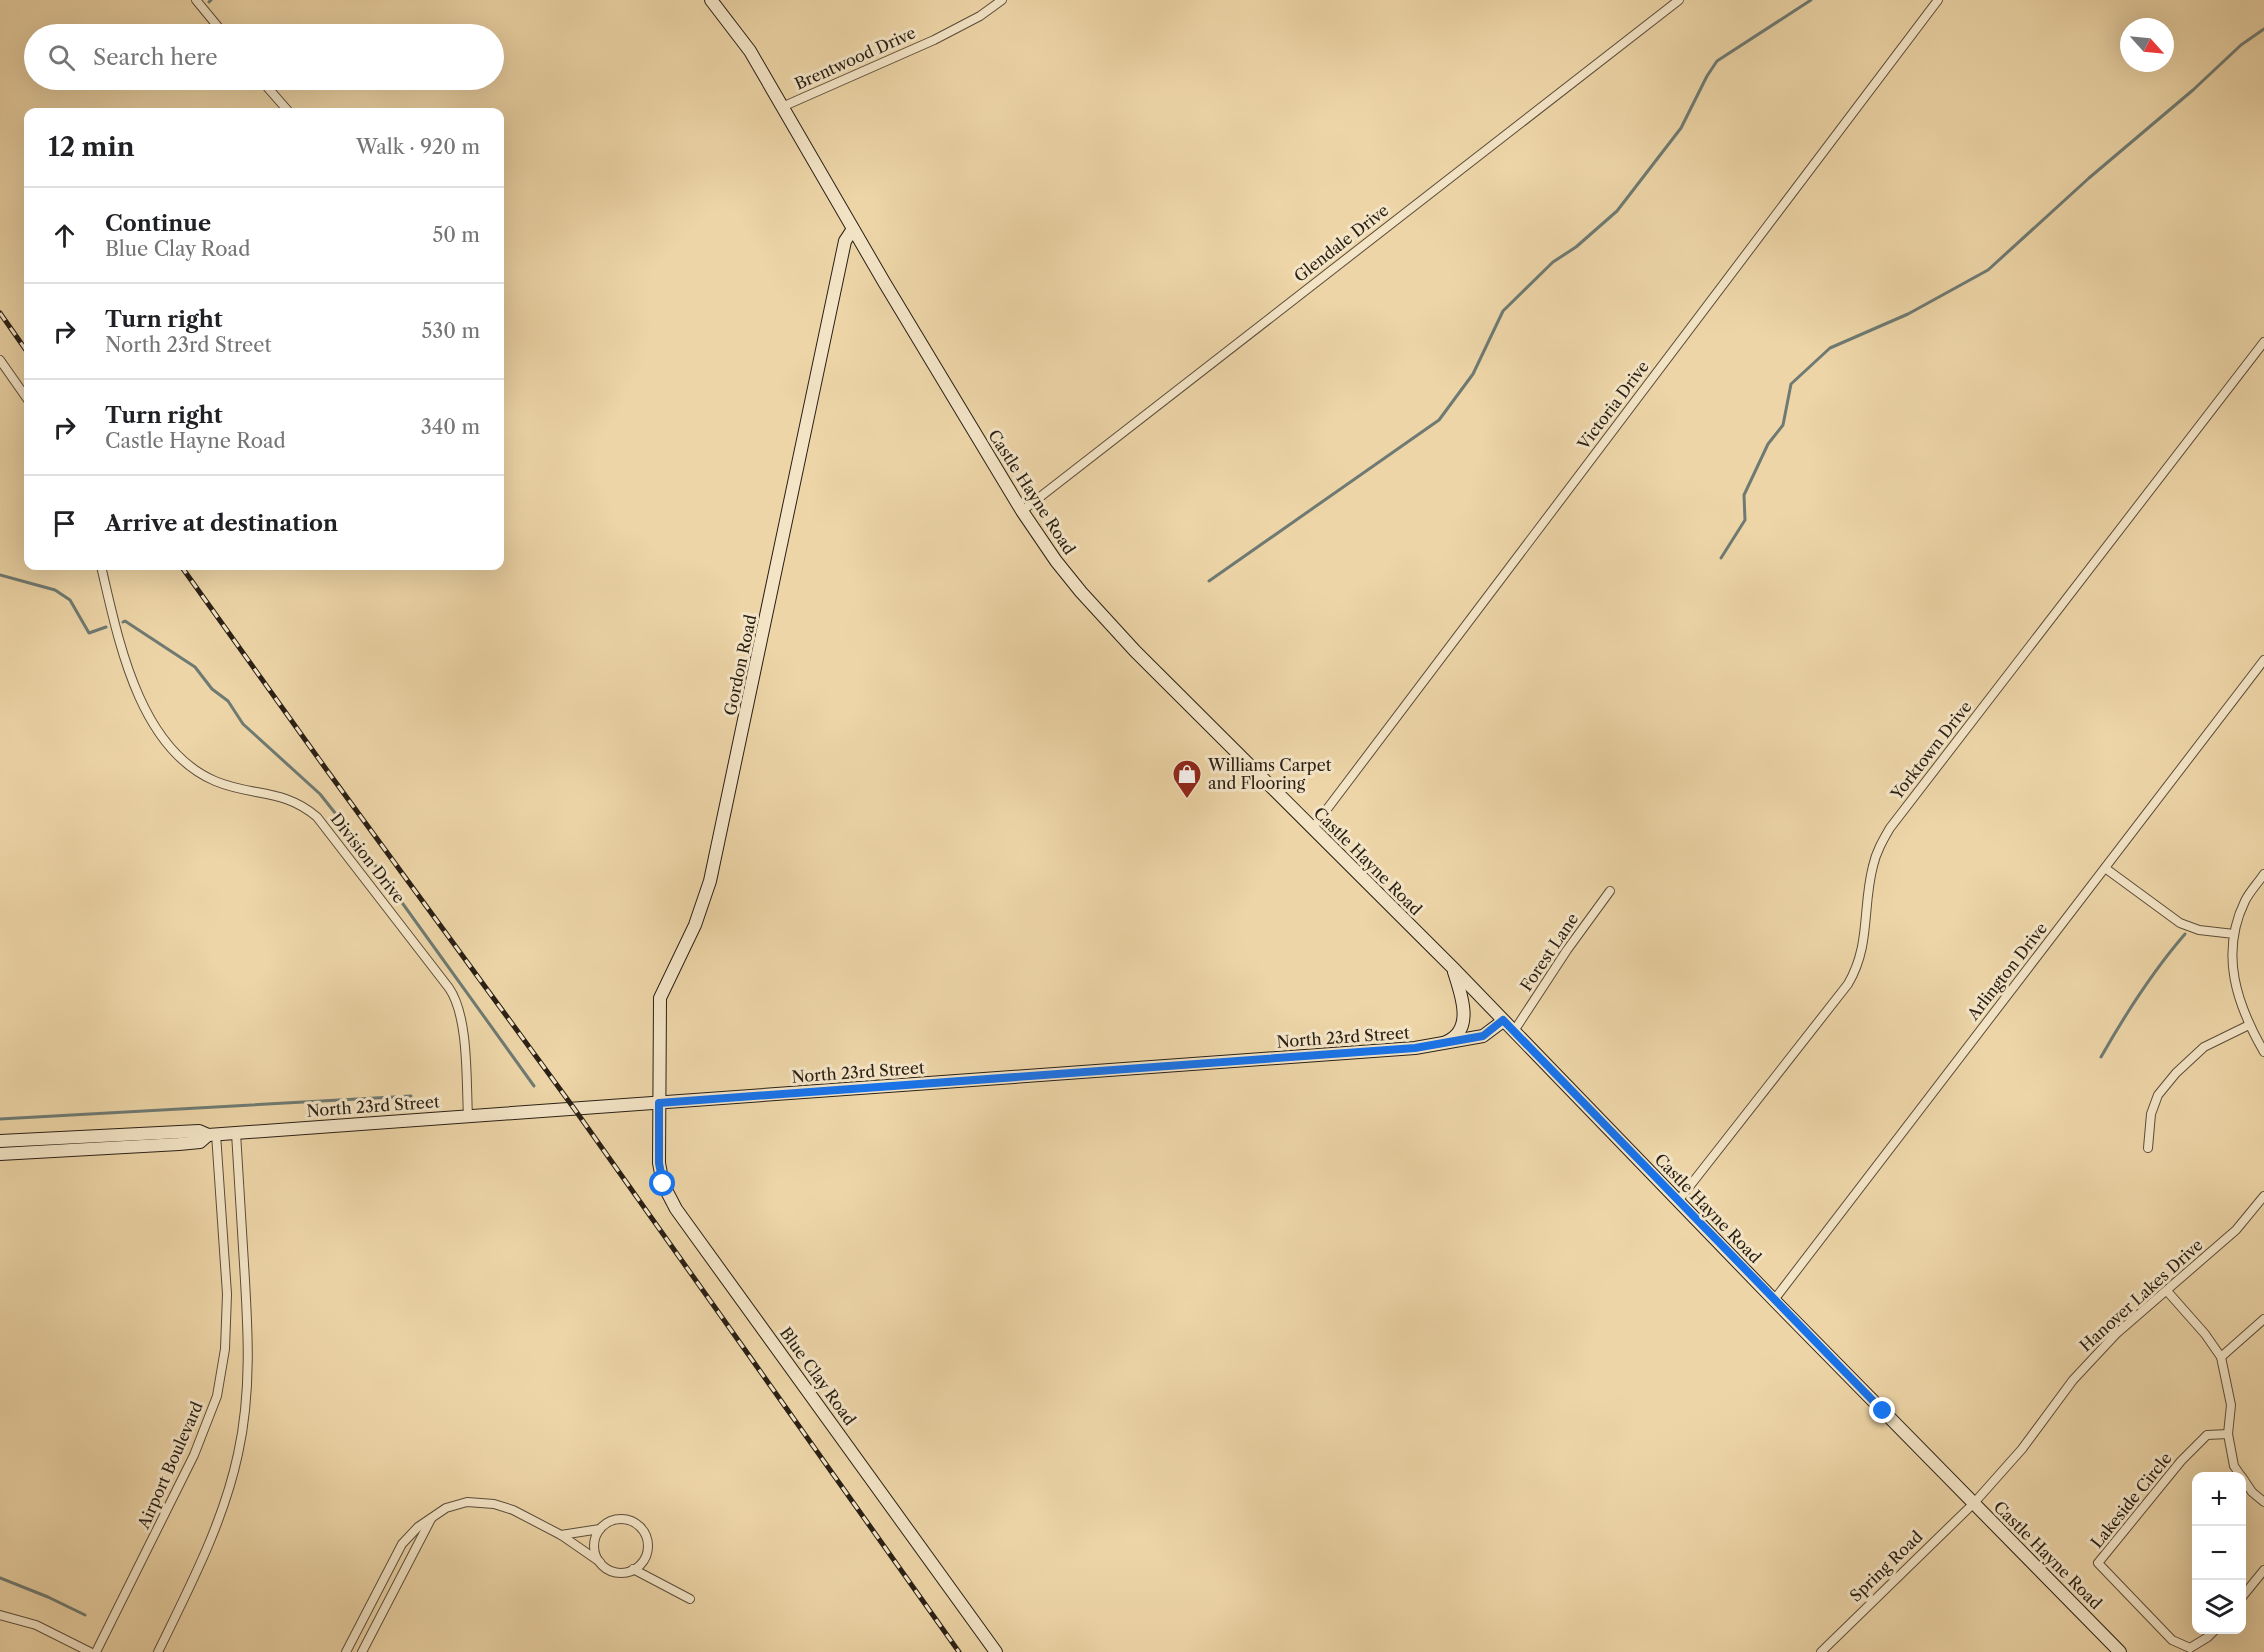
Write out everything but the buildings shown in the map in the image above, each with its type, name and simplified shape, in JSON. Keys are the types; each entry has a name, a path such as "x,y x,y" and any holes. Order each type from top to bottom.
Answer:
{"main road":[{"name":"Castle Hayne Road","path":"711,0 750,51 853,229 1022,511 1056,561 1101,614 1312,829 1453,968 1678,1202 2120,1652"},
{"name":"Gordon Road","path":"659,1103 660,998 695,926 710,881 845,241 853,229"},
{"path":"1438,1046 1451,1040 1462,1023 1463,1000 1453,968"},
{"name":"North 23rd Street","path":"0,1141 96,1138 199,1131 212,1135 1438,1046 1483,1036 1503,1020"},
{"name":"Blue Clay Road","path":"659,1103 660,1173 666,1192 676,1209 996,1652"},
{"name":"North 23rd Street","path":"0,1154 179,1144 200,1142 212,1135"}],"street":[{"path":"196,0 216,24"},
{"name":"Brentwood Drive","path":"782,107 934,40 974,19 1002,0"},
{"name":"Glendale Drive","path":"1022,511 1679,0"},
{"name":"Victoria Drive","path":"1312,829 1938,0"},
{"path":"270,90 286,108"},
{"name":"Yorktown Drive","path":"1678,1202 1848,984 1864,943 1873,865 1890,828 2264,342"},
{"path":"0,360 24,394"},
{"name":"Division Drive","path":"102,570 116,628 132,679 150,718 171,747 191,766 217,781 289,799 317,817 449,987 458,1003 461,1019 468,1116"},
{"name":"Arlington Drive","path":"1774,1300 2264,660"},
{"path":"2105,868 2180,923 2199,930 2235,934"},
{"path":"2264,874 2246,899 2235,925 2232,952 2236,990 2249,1025 2264,1052"},
{"name":"Forest Lane","path":"1514,1031 1567,950 1610,891"},
{"path":"2148,1148 2151,1114 2158,1095 2176,1073 2204,1047 2249,1025"},
{"path":"158,1652 202,1560 221,1513 238,1456 243,1430 248,1372 248,1330 236,1133"},
{"name":"Airport Boulevard","path":"96,1652 194,1455 208,1421 222,1373 227,1294 212,1135"},
{"name":"Hanover Lakes Drive","path":"1974,1503 2022,1449 2073,1380 2116,1334 2235,1230 2264,1196"},
{"path":"2167,1291 2205,1334 2221,1357 2231,1405 2228,1434 2234,1466 2238,1472"},
{"path":"2221,1357 2264,1319"},
{"name":"Lakeside Circle","path":"2211,1634 2190,1648 2172,1640 2098,1563 2181,1461 2207,1436 2228,1434"},
{"path":"2246,1484 2264,1502"},
{"path":"346,1652 402,1544 418,1527 446,1508 467,1502 494,1504 513,1510 561,1535 615,1572 633,1569 641,1564 646,1556 647,1539 644,1532 638,1525 623,1519 614,1520 600,1529 561,1535"},
{"name":"Spring Road","path":"1821,1652 1847,1624 1974,1503"},
{"path":"362,1652 431,1519"},
{"path":"600,1529 594,1545 600,1563"},
{"path":"633,1569 690,1599"},
{"path":"2246,1591 2264,1570"},
{"path":"0,1615 36,1625 90,1652"}],"waterway":[{"path":"1209,581 1439,420 1473,374 1503,311 1553,262 1576,247 1617,211 1681,128 1717,61 1811,0"},
{"path":"1721,558 1745,520 1744,495 1768,444 1783,425 1791,384 1830,348 1908,314 1988,270 2241,45 2264,29"},
{"path":"0,575 55,590 70,600 89,633 106,627"},
{"path":"123,622 125,621 195,667 212,689 228,701 243,724 320,794 362,847 534,1086"},
{"path":"2101,1057 2140,993 2185,934"},
{"path":"0,1119 411,1096"},
{"path":"0,1578 85,1615"}],"railway":[{"path":"0,313 24,347"},
{"path":"184,570 573,1107 959,1652"}],"place":[{"name":"Williams Carpet and Flooring","path":"1187,800"}],"route":[{"path":"663,1184 659,1163 659,1103 1438,1046 1483,1036 1503,1020 1883,1411"}]}
